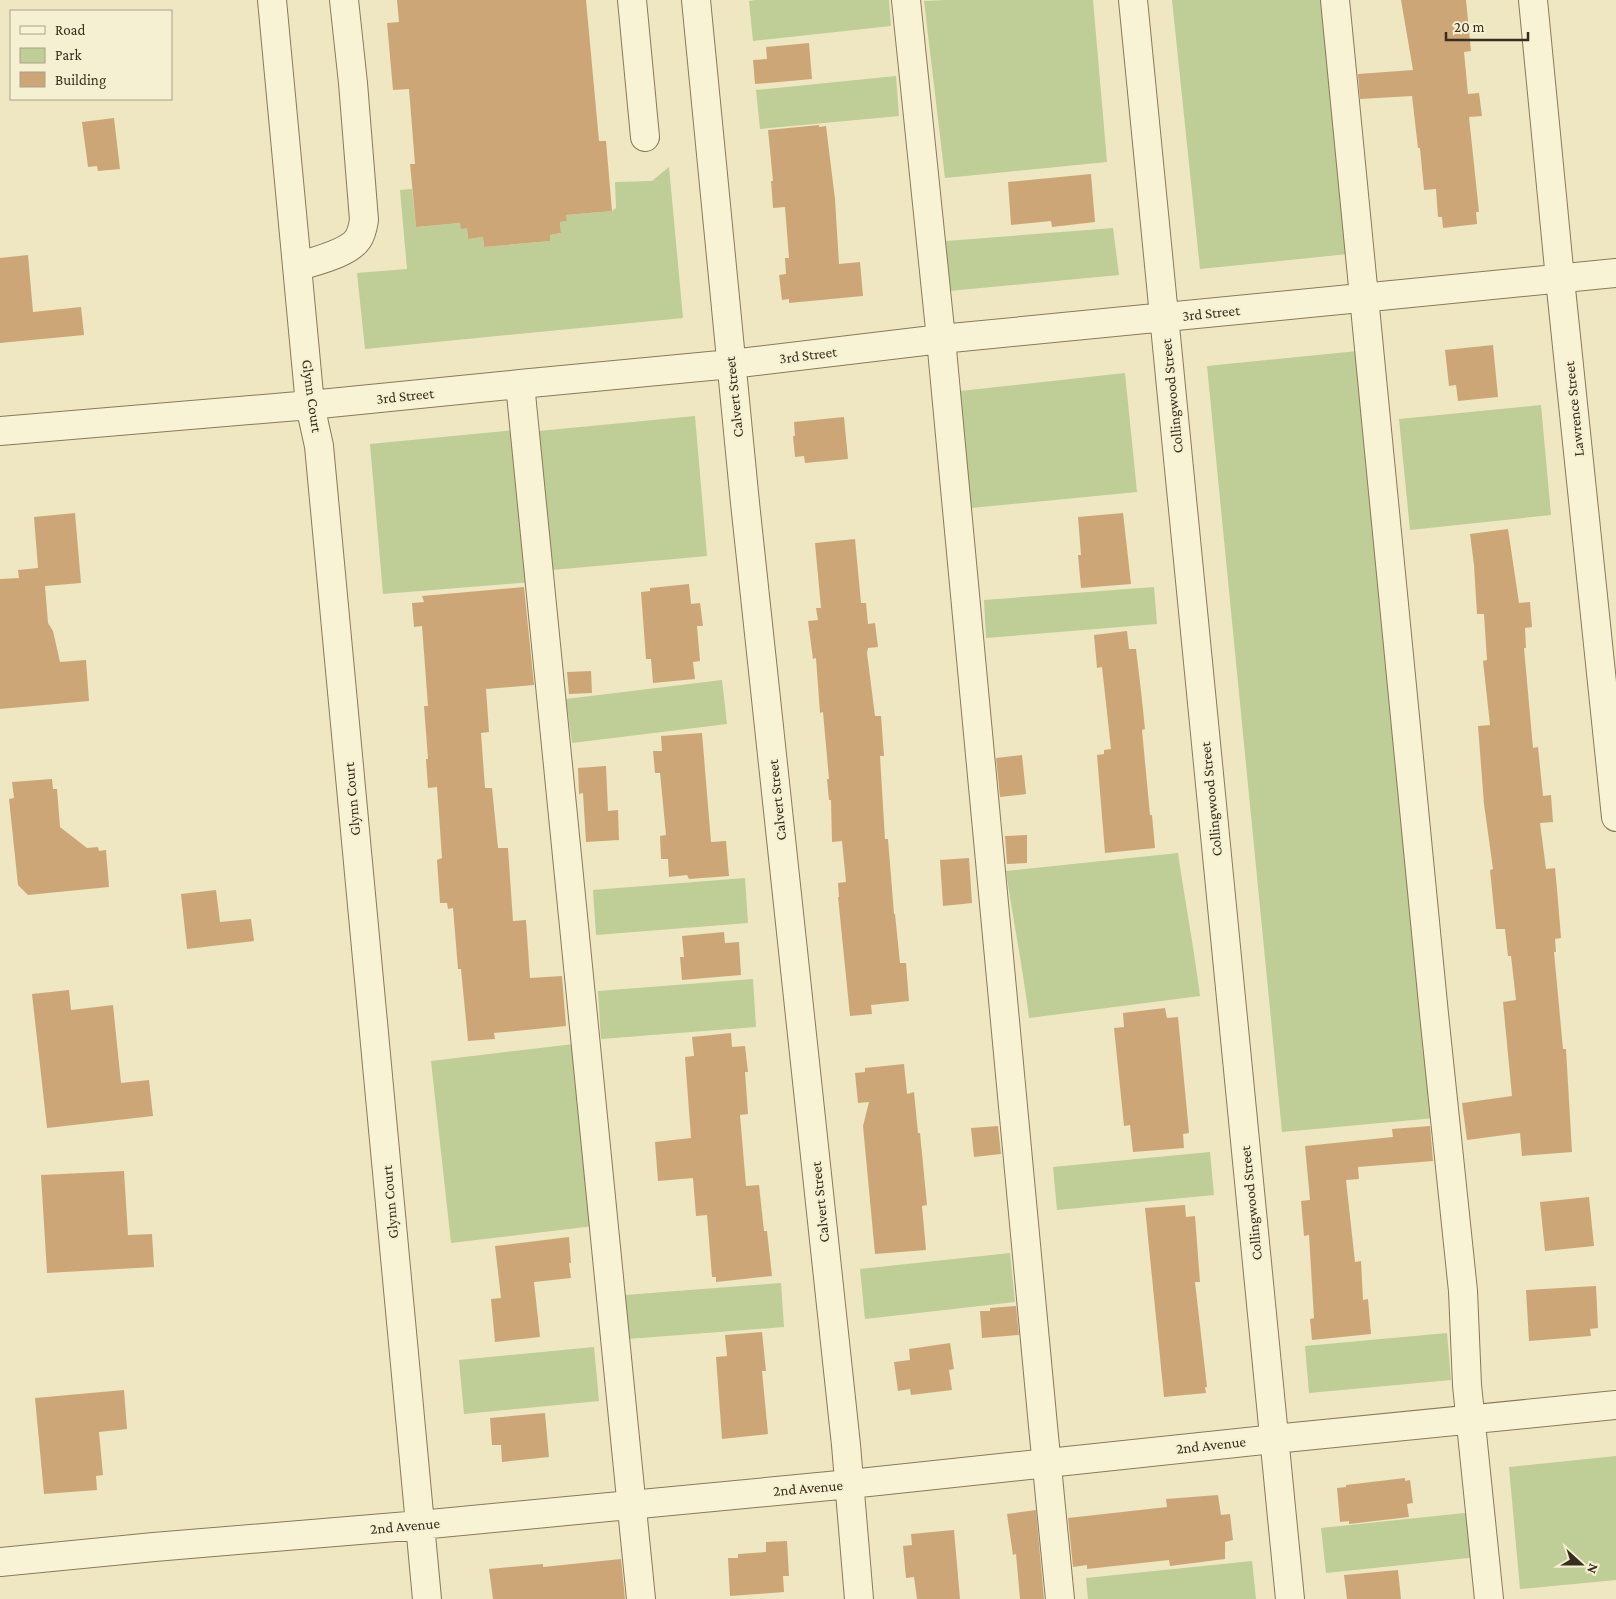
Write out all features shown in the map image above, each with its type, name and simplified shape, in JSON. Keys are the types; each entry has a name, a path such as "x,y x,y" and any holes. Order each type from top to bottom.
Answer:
{"street":[{"name":"Glynn Court","path":"272,0 310,405 319,446 427,1599"},
{"path":"297,267 340,252 352,245 358,240 364,220 344,0"},
{"path":"632,0 645,137"},
{"name":"Calvert Street","path":"696,0 731,364 850,1484 858,1599"},
{"path":"906,0 941,339 1060,1599"},
{"name":"Collingwood Street","path":"1133,0 1290,1599"},
{"path":"1335,0 1434,1014 1463,1291 1467,1385 1489,1599"},
{"name":"Lawrence Street","path":"1533,0 1616,817"},
{"name":"3rd Street","path":"0,432 310,405 731,364 941,339 1616,273"},
{"path":"520,384 641,1599"},
{"name":"2nd Avenue","path":"0,1562 420,1525 850,1484 1616,1405"}],"green space":[{"path":"889,0 891,26 753,41 749,1"},
{"path":"1093,0 1107,162 945,178 924,1"},
{"path":"1172,0 1323,0 1348,254 1200,269"},
{"path":"896,76 899,116 760,129 756,90"},
{"path":"669,167 683,318 365,349 357,273 407,269 400,190 412,189 416,227 460,223 467,228 468,239 483,237 484,247 550,241 550,235 561,233 560,222 567,221 566,215 612,211 616,208 615,182 652,181"},
{"path":"1113,228 1119,275 949,291 946,241"},
{"path":"1358,351 1435,1118 1282,1132 1207,366"},
{"path":"1125,373 1137,492 971,508 960,391"},
{"path":"1541,405 1551,515 1410,530 1399,419"},
{"path":"695,416 707,556 552,570 539,431"},
{"path":"516,430 532,582 383,594 370,444"},
{"path":"1154,587 1157,624 986,638 984,600"},
{"path":"722,680 727,724 572,743 566,699"},
{"path":"1178,853 1200,996 1029,1018 1006,871"},
{"path":"745,878 748,923 596,935 593,890"},
{"path":"753,979 756,1027 601,1039 598,991"},
{"path":"574,1044 594,1226 451,1243 431,1061"},
{"path":"1210,1152 1214,1195 1057,1210 1053,1167"},
{"path":"1010,1253 1015,1302 865,1319 860,1269"},
{"path":"781,1283 784,1327 628,1339 625,1295"},
{"path":"1447,1333 1451,1380 1309,1393 1305,1346"},
{"path":"594,1347 599,1401 464,1414 459,1360"},
{"path":"1616,1456 1616,1580 1520,1589 1509,1467"},
{"path":"1474,1512 1478,1557 1326,1573 1321,1528"},
{"path":"1252,1561 1256,1599 1088,1599 1086,1578"}],"building":[{"path":"397,0 586,0 599,141 606,141 612,211 566,215 567,221 560,222 561,233 550,235 550,241 484,247 483,237 468,239 467,228 461,229 460,223 416,227 410,164 415,164 409,89 393,90 387,23 399,22"},
{"path":"1401,0 1466,0 1471,51 1464,52 1468,94 1479,93 1482,116 1469,117 1479,212 1476,212 1477,224 1443,228 1442,217 1438,217 1436,189 1424,190 1412,96 1360,99 1358,74 1413,70"},
{"path":"809,43 812,79 755,84 753,60 767,59 766,47"},
{"path":"114,118 120,169 98,171 97,166 88,167 82,122"},
{"path":"819,125 819,127 826,126 835,199 839,264 860,262 863,296 789,303 789,299 782,300 779,275 786,274 785,258 789,258 785,207 773,208 771,181 773,181 768,130"},
{"path":"1091,174 1095,222 1052,227 1051,221 1011,225 1008,182"},
{"path":"28,255 33,312 81,307 84,335 0,343 0,258"},
{"path":"1493,345 1498,397 1458,401 1456,385 1449,386 1445,350"},
{"path":"844,417 848,459 805,463 804,456 795,457 794,422"},
{"path":"75,513 81,583 45,586 48,623 53,631 60,662 86,660 89,701 0,709 0,579 19,578 18,570 38,568 34,517"},
{"path":"1123,513 1131,584 1081,588 1078,555 1081,555 1078,517"},
{"path":"1508,529 1519,603 1530,602 1532,627 1525,628 1526,648 1524,648 1533,748 1538,747 1543,796 1551,795 1553,822 1540,823 1546,869 1555,868 1561,938 1555,939 1556,952 1554,952 1563,1049 1566,1049 1572,1152 1522,1156 1520,1133 1467,1140 1462,1103 1512,1096 1503,1002 1516,1000 1511,956 1508,956 1505,929 1496,929 1490,870 1493,869 1484,804 1478,726 1490,725 1483,661 1487,660 1484,614 1477,614 1470,534"},
{"path":"855,539 861,603 866,603 868,624 875,623 878,647 868,648 867,653 875,716 881,716 884,756 880,756 885,839 888,839 900,963 906,963 909,1001 871,1005 872,1014 850,1016 838,897 838,883 846,882 842,841 832,842 831,800 829,800 827,779 829,779 823,712 820,713 816,658 813,659 808,621 818,620 816,608 821,608 815,543"},
{"path":"689,584 691,604 700,603 703,626 697,626 700,661 693,662 695,679 653,683 651,659 646,659 641,592 650,591 650,588"},
{"path":"524,587 534,685 486,689 489,732 481,733 485,788 492,788 498,848 508,848 513,921 526,920 530,978 562,976 566,1026 494,1033 495,1039 468,1041 461,969 458,969 453,908 448,909 447,903 440,903 437,860 442,858 437,787 428,788 424,706 428,706 422,626 414,627 412,603 424,602 422,596"},
{"path":"1127,631 1129,649 1136,649 1145,729 1142,730 1150,815 1152,815 1155,848 1105,853 1097,755 1104,754 1104,750 1111,749 1102,667 1097,668 1094,635"},
{"path":"591,671 592,693 569,694 567,672"},
{"path":"702,733 711,842 726,841 729,876 689,879 687,875 669,877 668,859 661,859 660,836 666,835 660,773 655,773 653,751 662,751 661,736"},
{"path":"1022,755 1026,794 1000,797 996,758"},
{"path":"606,766 608,811 618,810 619,840 586,842 583,793 579,794 578,768"},
{"path":"52,779 53,789 57,789 60,827 87,848 98,847 99,851 106,850 109,887 28,895 18,885 9,799 14,798 12,782"},
{"path":"1027,835 1027,863 1007,864 1005,836"},
{"path":"969,858 972,903 943,906 940,860"},
{"path":"216,890 220,922 251,919 254,941 187,949 181,894"},
{"path":"724,932 725,943 739,942 741,975 682,980 680,957 684,957 682,936"},
{"path":"69,990 71,1010 113,1005 121,1083 149,1080 153,1116 47,1128 32,994"},
{"path":"1165,1008 1167,1018 1178,1017 1189,1133 1183,1134 1184,1148 1133,1152 1130,1125 1124,1126 1114,1028 1124,1027 1123,1013"},
{"path":"731,1033 732,1047 745,1046 748,1072 745,1072 748,1114 740,1115 746,1186 759,1185 764,1231 767,1231 772,1276 716,1282 716,1277 712,1277 707,1215 696,1216 693,1178 658,1181 655,1142 691,1138 685,1057 694,1056 692,1037"},
{"path":"904,1064 907,1094 914,1092 918,1133 920,1133 927,1205 922,1206 926,1250 875,1254 863,1126 869,1102 858,1103 855,1073 865,1072 865,1068"},
{"path":"998,1126 1001,1154 974,1157 971,1128"},
{"path":"1430,1126 1433,1161 1358,1167 1359,1179 1346,1180 1355,1262 1361,1261 1363,1300 1368,1299 1371,1334 1312,1340 1310,1319 1314,1318 1309,1235 1304,1236 1301,1201 1310,1200 1305,1146 1393,1137 1392,1129"},
{"path":"124,1171 128,1235 152,1234 154,1267 47,1273 41,1175"},
{"path":"1589,1197 1594,1246 1545,1251 1540,1202"},
{"path":"1185,1205 1186,1217 1195,1216 1200,1282 1195,1282 1207,1387 1205,1387 1206,1393 1164,1397 1145,1208"},
{"path":"569,1237 571,1278 534,1282 540,1337 495,1342 491,1299 501,1298 495,1246"},
{"path":"1596,1286 1598,1328 1590,1329 1591,1336 1529,1341 1526,1290"},
{"path":"1016,1306 1019,1335 982,1338 980,1311 990,1311 990,1308"},
{"path":"762,1332 766,1371 762,1371 768,1434 722,1439 716,1357 727,1356 725,1335"},
{"path":"950,1343 954,1369 949,1370 952,1390 911,1395 910,1389 898,1391 894,1362 910,1360 909,1349"},
{"path":"124,1390 127,1429 99,1432 103,1475 96,1476 97,1490 44,1494 35,1398"},
{"path":"545,1413 549,1457 502,1462 501,1445 492,1445 490,1418"},
{"path":"1405,1478 1405,1481 1410,1480 1413,1503 1407,1504 1409,1517 1349,1524 1349,1521 1340,1522 1337,1488 1346,1487 1346,1485"},
{"path":"1218,1495 1221,1515 1230,1514 1233,1540 1225,1542 1225,1559 1170,1566 1169,1560 1087,1569 1087,1565 1073,1567 1068,1518 1167,1507 1166,1499"},
{"path":"1036,1510 1044,1599 1020,1599 1016,1554 1013,1555 1007,1514"},
{"path":"954,1530 960,1599 917,1599 914,1577 906,1578 903,1546 912,1545 911,1534"},
{"path":"787,1541 789,1576 783,1576 784,1592 730,1596 728,1558 738,1558 738,1554 766,1552 766,1542"},
{"path":"621,1559 625,1599 493,1599 489,1569 543,1564 543,1567"},
{"path":"1398,1570 1401,1599 1347,1599 1344,1575"}]}
